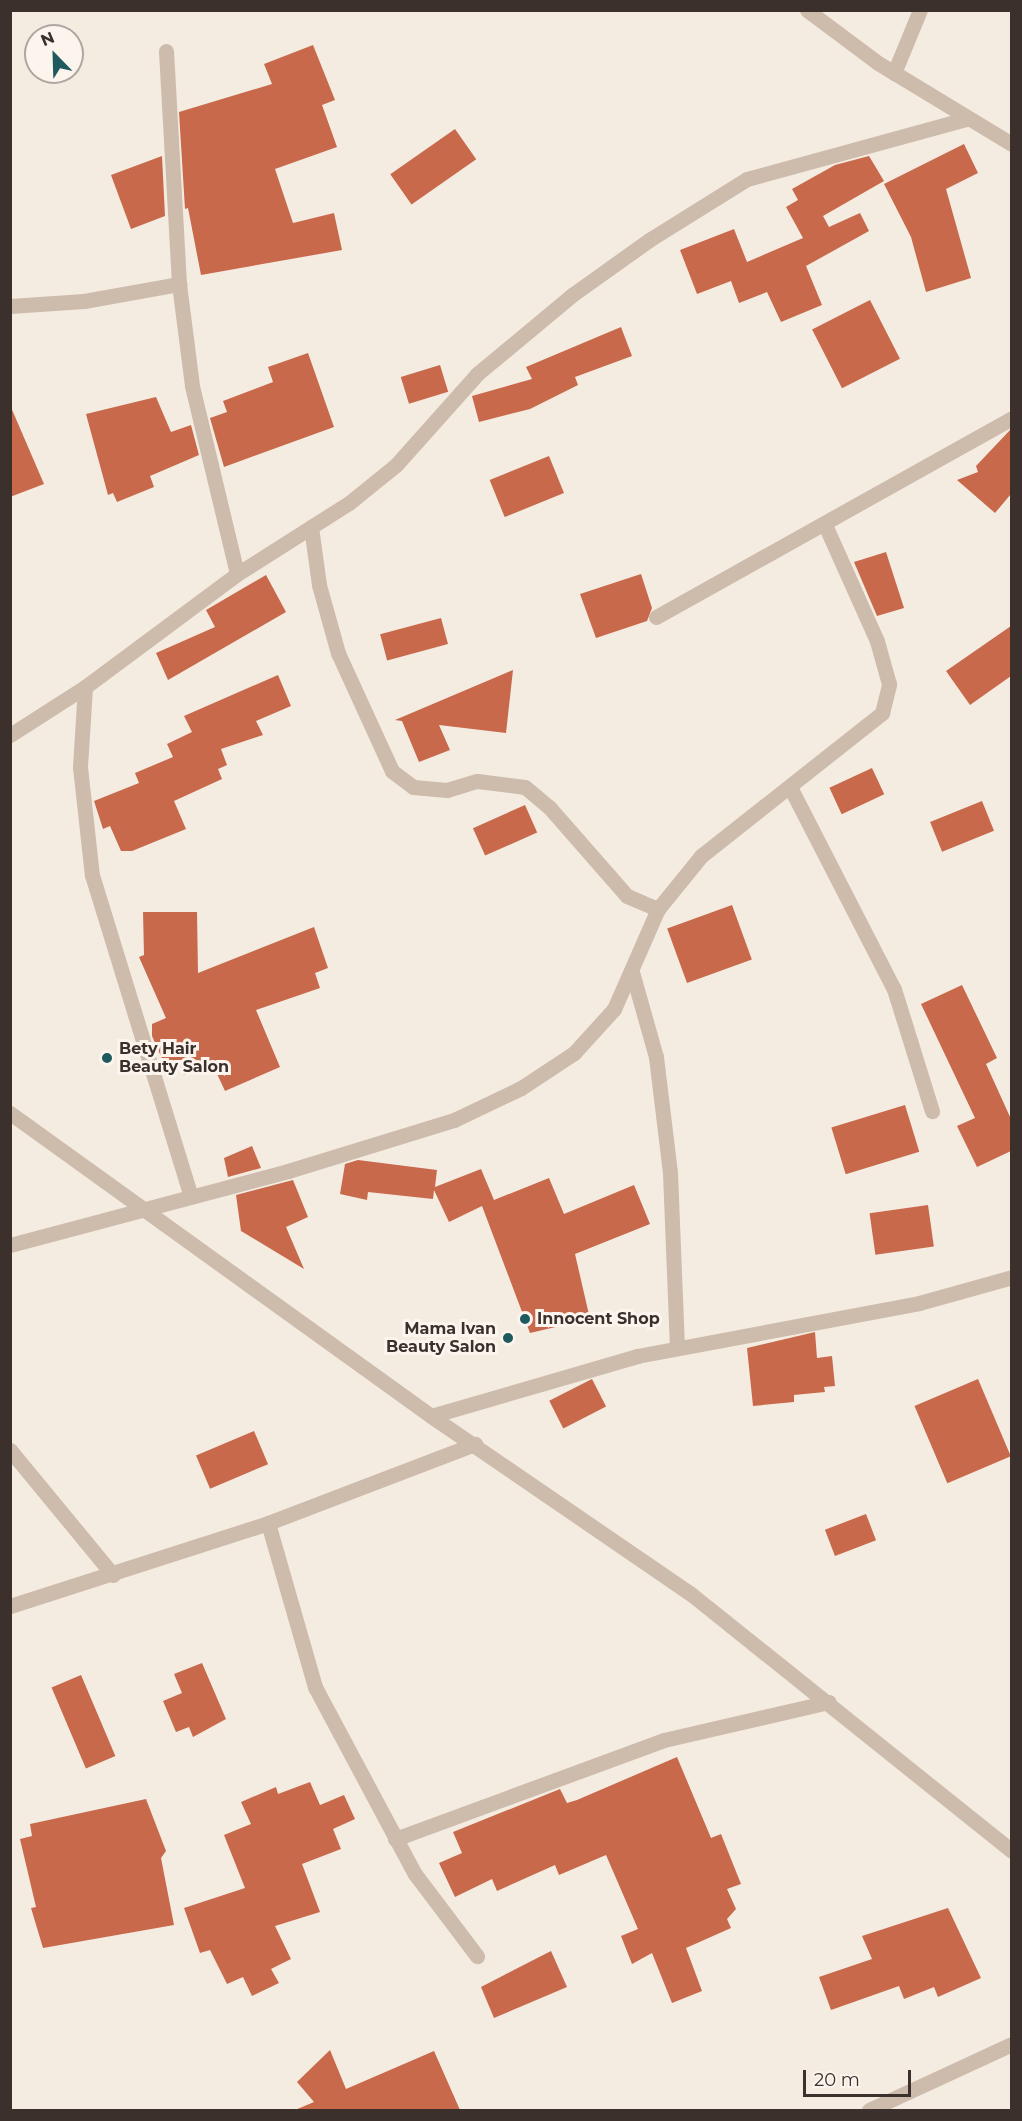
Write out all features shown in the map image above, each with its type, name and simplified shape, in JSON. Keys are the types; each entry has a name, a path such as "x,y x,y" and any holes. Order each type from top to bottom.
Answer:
{"street":[{"path":"807,10 894,73 966,119 1011,144"},
{"path":"894,73 920,10"},
{"path":"166,51 179,284 192,386 237,574"},
{"path":"10,735 86,687 237,574 311,527 396,465 477,374 573,295 669,227 747,178 966,119"},
{"path":"10,306 84,301 179,284"},
{"path":"656,617 825,525 1011,418"},
{"path":"10,1245 191,1196 454,1120 521,1088 574,1053 614,1009 658,909 700,856 882,713 889,684 876,641 825,525"},
{"path":"311,527 319,585 338,653 392,771 413,787 447,790 477,781 525,787 549,807 627,896 658,909"},
{"path":"86,687 80,767 92,875 191,1196"},
{"path":"790,787 894,989 932,1111"},
{"path":"632,972 656,1058 667,1150 677,1348"},
{"path":"10,1113 141,1210 431,1416 691,1594 829,1702 1011,1851"},
{"path":"431,1416 677,1348 919,1303 1011,1277"},
{"path":"10,1606 113,1575 268,1523 475,1444"},
{"path":"10,1450 113,1575"},
{"path":"268,1523 315,1687 415,1874 477,1956"},
{"path":"395,1839 664,1740 829,1702"},
{"path":"869,2110 1011,2044"}],"building":[{"path":"313,45 335,100 322,105 337,147 275,169 293,223 334,213 342,250 201,275 188,208 185,209 179,112 272,84 264,64"},
{"path":"455,129 476,159 412,205 390,174"},
{"path":"964,144 978,173 946,189 971,278 926,292 911,237 884,184"},
{"path":"162,156 165,216 131,229 111,175"},
{"path":"869,156 884,181 823,216 829,227 860,213 869,231 806,266 822,305 781,322 767,292 739,303 731,281 697,294 680,250 734,229 747,262 803,238 786,207 798,200 792,189 835,165"},
{"path":"870,300 900,359 842,388 812,330"},
{"path":"621,327 632,356 575,377 578,385 530,409 479,422 472,396 532,379 526,367"},
{"path":"308,353 334,427 224,467 210,418 227,412 223,401 273,382 268,367"},
{"path":"440,365 448,392 409,404 401,377"},
{"path":"156,397 171,432 191,425 199,455 150,476 154,487 117,502 113,493 108,495 86,414"},
{"path":"10,405 44,484 10,497"},
{"path":"1011,429 1011,494 995,513 957,480 978,472 976,466"},
{"path":"549,456 564,493 505,517 490,480"},
{"path":"886,552 904,608 877,616 854,562"},
{"path":"641,574 652,608 647,621 596,638 580,594"},
{"path":"266,575 286,612 168,680 156,653 215,627 206,610"},
{"path":"441,618 448,644 387,660 380,634"},
{"path":"1011,626 1011,676 970,705 946,671"},
{"path":"513,670 506,733 439,725 450,750 419,762 402,721 395,720"},
{"path":"278,675 291,706 256,721 263,735 221,749 227,765 218,769 222,779 174,801 186,829 132,851 121,851 110,826 103,829 94,801 139,783 135,773 173,757 167,744 192,732 184,716"},
{"path":"872,768 884,794 842,814 829,788"},
{"path":"982,801 994,831 942,852 930,822"},
{"path":"525,805 537,832 485,856 473,828"},
{"path":"732,905 752,960 687,983 667,929"},
{"path":"143,912 197,912 198,973 314,927 328,968 315,973 320,988 256,1010 280,1067 225,1091 212,1063 184,1075 180,1064 167,1070 152,1036 152,1024 166,1018 139,957 144,955"},
{"path":"962,985 997,1058 986,1064 1011,1119 1011,1151 977,1167 957,1126 975,1118 921,1004"},
{"path":"905,1105 919,1152 846,1174 831,1128"},
{"path":"252,1146 261,1168 228,1177 224,1158"},
{"path":"358,1160 437,1170 435,1187 481,1169 494,1200 549,1178 564,1214 634,1185 650,1224 575,1254 590,1319 530,1333 482,1206 449,1222 434,1190 433,1199 368,1192 367,1200 340,1194 345,1164"},
{"path":"293,1180 308,1217 286,1227 304,1269 241,1231 236,1195"},
{"path":"928,1205 934,1247 875,1255 870,1213"},
{"path":"815,1332 817,1358 832,1356 835,1386 824,1387 825,1392 794,1395 794,1402 753,1406 747,1348"},
{"path":"592,1379 606,1407 563,1428 549,1401"},
{"path":"978,1379 1011,1456 947,1483 914,1406"},
{"path":"254,1431 268,1464 210,1489 196,1456"},
{"path":"866,1514 876,1540 835,1556 825,1530"},
{"path":"202,1663 226,1719 193,1737 189,1727 176,1732 163,1701 182,1693 174,1674"},
{"path":"81,1675 115,1756 86,1769 52,1688"},
{"path":"677,1757 711,1838 721,1834 741,1884 727,1889 736,1909 727,1919 731,1928 686,1948 702,1991 672,2003 652,1953 632,1964 621,1936 638,1929 606,1855 559,1875 555,1865 497,1891 492,1879 455,1897 439,1863 462,1853 453,1832 560,1789 567,1803 577,1800"},
{"path":"310,1782 320,1805 344,1795 355,1819 333,1829 341,1849 302,1864 320,1912 275,1926 291,1959 271,1969 279,1983 252,1996 243,1977 227,1984 210,1950 200,1953 184,1908 245,1888 224,1835 251,1824 241,1802 276,1787 278,1794"},
{"path":"146,1799 166,1851 161,1858 174,1925 43,1948 31,1908 36,1907 20,1839 32,1836 30,1824"},
{"path":"948,1908 981,1978 938,1997 934,1987 904,1999 899,1986 831,2010 819,1977 872,1959 862,1936"},
{"path":"551,1951 567,1987 494,2018 481,1987"},
{"path":"330,2050 346,2089 434,2051 460,2110 295,2110 314,2102 297,2082"}],"place":[{"name":"Bety Hair Beauty Salon","path":"107,1058"},
{"name":"Innocent Shop","path":"525,1319"},
{"name":"Mama Ivan Beauty Salon","path":"508,1338"}]}
